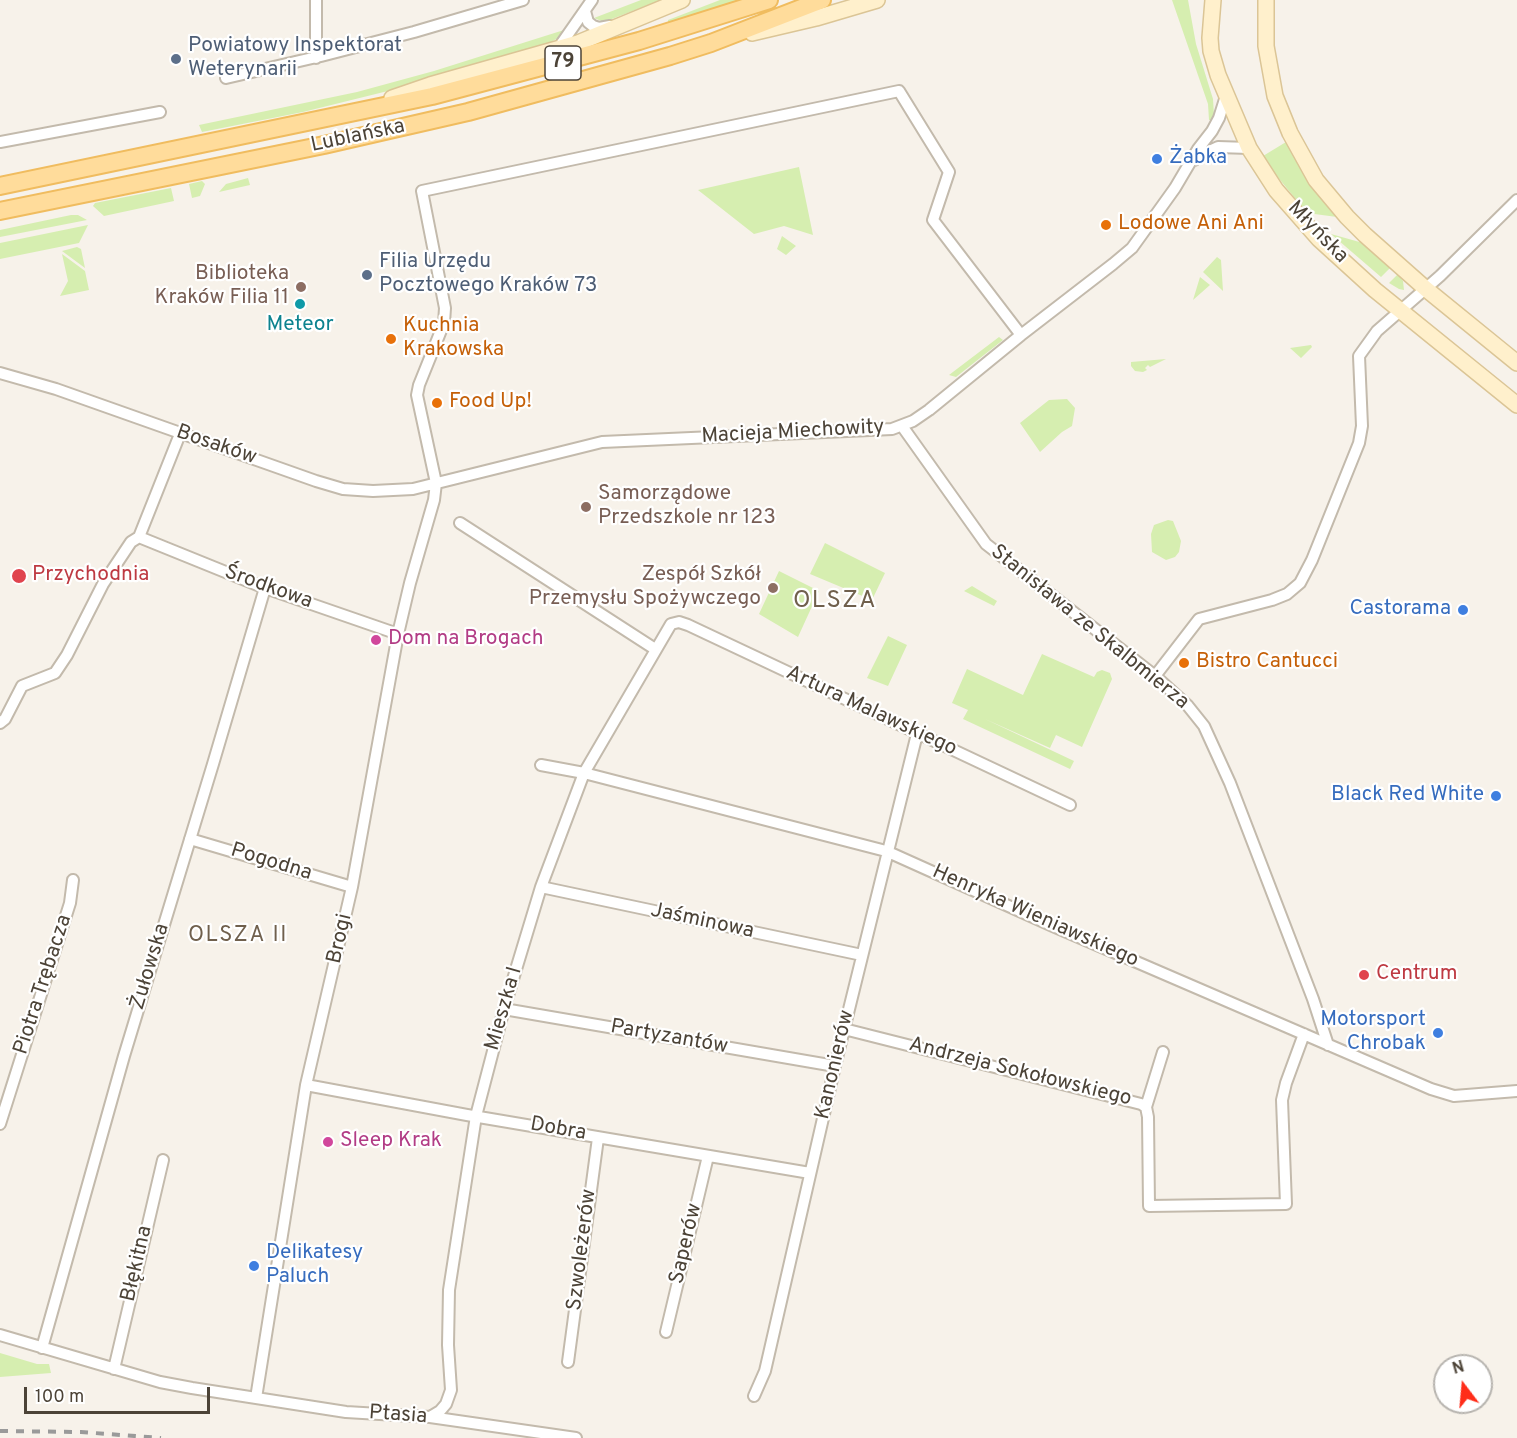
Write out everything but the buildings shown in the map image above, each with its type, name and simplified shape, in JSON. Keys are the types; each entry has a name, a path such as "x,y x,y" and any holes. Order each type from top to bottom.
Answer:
{"main road":[{"name":"Lublańska","path":"353,112 430,85 556,50 682,0"},
{"name":"Lublańska","path":"0,186 432,96 578,59 769,0"},
{"name":"Lublańska","path":"711,43 822,0"},
{"name":"Lublańska","path":"0,211 420,123 878,0"},
{"name":"Młyńska","path":"1213,0 1211,51 1227,96 1257,164 1295,213 1339,257 1517,405"},
{"name":"Młyńska","path":"1266,0 1266,46 1275,96 1290,133 1308,167 1325,192 1347,217 1426,289 1517,363"}],"street":[{"path":"316,0 316,58"},
{"path":"226,78 316,58 523,0"},
{"path":"556,50 591,0"},
{"path":"585,11 588,22 592,26 599,28 623,24"},
{"path":"436,483 417,395 444,323 445,308 422,191 899,91 950,172 933,220 1021,335"},
{"name":"Macieja Miechowity","path":"436,483 602,442 892,429 913,421 1132,248 1192,162 1219,118 1227,96"},
{"path":"108,110 110,122"},
{"path":"0,142 160,112"},
{"name":"Macieja Miechowity","path":"1192,162 1212,149 1220,147 1249,148"},
{"path":"1155,676 1199,619 1278,598 1300,583 1312,560 1359,443 1362,426 1359,356 1374,334 1426,289 1517,200"},
{"name":"Bosaków","path":"0,373 56,389 343,489 404,490 436,483"},
{"name":"Stanisława ze Skalbmierza","path":"902,426 986,544 1155,676 1193,712 1204,726 1222,761 1328,1045"},
{"path":"0,723 5,719 22,687 55,673 67,655 103,584 131,542 140,537 180,434"},
{"name":"Brogi","path":"256,1398 306,1085 352,887 398,634 434,500 436,483"},
{"path":"460,523 655,649"},
{"name":"Środkowa","path":"140,537 265,588 398,634"},
{"name":"Żułowska","path":"42,1348 124,1056 265,588"},
{"name":"Artura Malawskiego","path":"671,624 679,622 688,625 1070,805"},
{"name":"Mieszka I","path":"430,1417 446,1404 451,1390 448,1345 449,1290 476,1116 504,1009 541,887 584,773 671,624"},
{"name":"Kanonierów","path":"754,1396 765,1371 886,850 917,734"},
{"name":"Henryka Wieniawskiego","path":"541,765 584,773 886,850 1053,926 1446,1094 1483,1095 1517,1091"},
{"name":"Pogodna","path":"190,839 352,887"},
{"name":"Piotra Trębacza","path":"0,1124 70,903 73,880"},
{"name":"Jaśminowa","path":"541,887 862,955"},
{"name":"Partyzantów","path":"504,1009 835,1066"},
{"name":"Andrzeja Sokołowskiego","path":"844,1029 1136,1101 1146,1107 1149,1123 1149,1206 1286,1204 1282,1101 1286,1083 1304,1034"},
{"path":"1146,1107 1163,1052"},
{"name":"Dobra","path":"306,1085 598,1138 810,1173"},
{"name":"Szwoleżerów","path":"568,1362 598,1138"},
{"name":"Saperów","path":"666,1332 708,1156"},
{"name":"Błękitna","path":"114,1369 163,1160"},
{"name":"Ptasia","path":"0,1335 176,1385 346,1412 430,1417 576,1438"}],"green space":[{"path":"641,0 661,0 604,22 594,18"},
{"path":"720,0 747,0 668,23 668,20"},
{"path":"1172,0 1188,0 1196,44 1213,99 1214,115 1211,120 1209,120 1208,104"},
{"path":"564,30 558,38 549,43 400,88 303,112 202,132 199,125 357,92 434,71"},
{"path":"1286,142 1313,187 1337,217 1307,213 1272,170 1263,156"},
{"path":"799,167 813,235 784,226 754,234 698,190"},
{"path":"248,178 250,185 219,192 226,184"},
{"path":"202,181 205,184 200,196 192,198 189,184"},
{"path":"171,188 174,201 104,216 93,206 95,203"},
{"path":"78,215 87,220 0,237 0,230"},
{"path":"88,225 79,243 0,259 0,243"},
{"path":"1331,234 1363,243 1390,268 1381,277"},
{"path":"782,236 796,246 786,255 777,249"},
{"path":"77,247 81,249 85,268 62,251"},
{"path":"62,254 85,271 89,290 60,296 68,281"},
{"path":"1217,257 1221,260 1223,291 1203,272"},
{"path":"1398,274 1403,281 1404,290 1389,283"},
{"path":"1200,277 1210,285 1193,300"},
{"path":"999,337 1003,340 956,377 949,375"},
{"path":"1311,345 1312,347 1301,358 1290,348"},
{"path":"1166,359 1150,367 1148,365 1145,368 1147,370 1143,372 1135,371 1131,366 1131,362"},
{"path":"1067,399 1075,408 1072,426 1040,452 1020,423 1049,400"},
{"path":"1168,520 1173,521 1181,541 1179,552 1175,557 1166,560 1152,552 1151,534 1154,525"},
{"path":"825,543 885,573 872,600 810,574"},
{"path":"779,571 819,591 798,637 759,614"},
{"path":"972,586 997,601 994,606 964,591"},
{"path":"888,636 907,645 888,686 867,678"},
{"path":"1042,654 1094,677 1102,670 1110,673 1112,679 1082,747 1056,735 1050,748 985,719 1074,761 1070,769 963,719 968,710 952,703 967,669 1023,695"},
{"path":"0,1353 37,1364 49,1364 51,1373 0,1377"}],"railway":[{"path":"0,1431 81,1432 161,1438"}],"place":[{"name":"Powiatowy Inspektorat Weterynarii","path":"176,59"},
{"name":"Żabka","path":"1157,159"},
{"name":"Lodowe Ani Ani","path":"1106,225"},
{"name":"Filia Urzędu Pocztowego Kraków 73","path":"367,275"},
{"name":"Biblioteka Kraków Filia 11","path":"301,287"},
{"name":"Meteor","path":"300,304"},
{"name":"Kuchnia Krakowska","path":"391,339"},
{"name":"Food Up!","path":"437,403"},
{"name":"Samorządowe Przedszkole nr 123","path":"586,507"},
{"name":"Przychodnia","path":"19,576"},
{"name":"Zespół Szkół Przemysłu Spożywczego","path":"773,588"},
{"name":"Castorama","path":"1463,610"},
{"name":"Dom na Brogach","path":"376,640"},
{"name":"Bistro Cantucci","path":"1184,663"},
{"name":"Black Red White","path":"1496,796"},
{"name":"Centrum","path":"1364,975"},
{"name":"Motorsport Chrobak","path":"1438,1033"},
{"name":"Sleep Krak","path":"328,1142"},
{"name":"Delikatesy Paluch","path":"254,1266"}],"district":[{"name":"OLSZA","path":"835,602"},
{"name":"OLSZA II","path":"238,937"}]}
